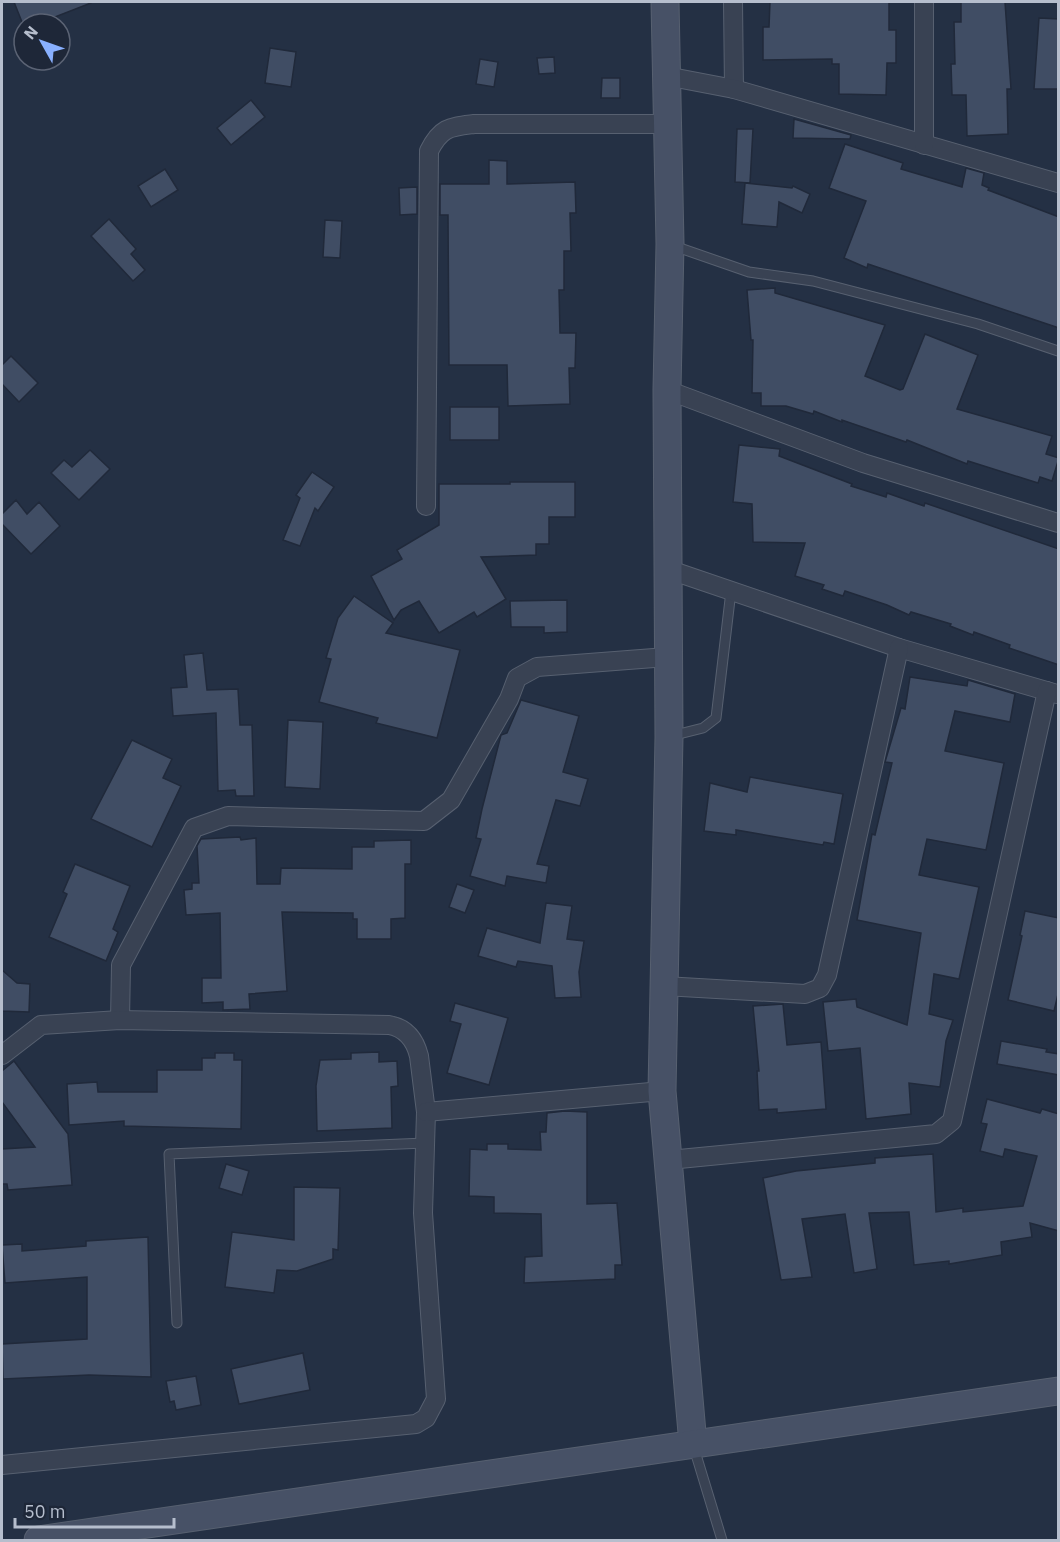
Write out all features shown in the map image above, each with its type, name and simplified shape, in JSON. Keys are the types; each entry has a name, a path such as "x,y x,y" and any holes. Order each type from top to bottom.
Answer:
{"street":[{"path":"665,2 670,244 667,390 669,737 662,1091 693,1444"},
{"path":"733,2 734,89"},
{"path":"924,2 924,145"},
{"path":"666,76 734,89 1059,183"},
{"path":"426,506 429,151 437,135 453,126 474,124 666,124"},
{"path":"667,390 863,463 1059,523"},
{"path":"667,569 899,648 1053,693 952,1121 936,1134 669,1160"},
{"path":"664,986 805,994 820,988 827,975 899,648"},
{"path":"120,1020 121,964 194,828 228,816 424,821 451,800 509,699 517,678 537,667 667,657"},
{"path":"2,1054 41,1025 120,1020 398,1027 406,1032 417,1048 426,1112 423,1213 436,1399 426,1418 416,1424 2,1465"},
{"path":"426,1112 662,1091"},
{"path":"38,1540 1059,1391"}],"lane":[{"path":"670,244 749,272 813,281 978,324 1059,351"},
{"path":"669,737 703,728 716,718 731,591"},
{"path":"177,1323 169,1154 425,1143"},
{"path":"693,1444 722,1540"}],"building":[{"path":"14,2 91,2 68,12 18,12"},
{"path":"770,2 889,2 889,30 896,30 896,63 887,63 886,95 839,94 839,64 832,64 832,59 763,60 763,27 769,27"},
{"path":"961,2 1005,2 1011,89 1007,89 1008,134 967,136 966,95 952,95 951,64 955,64 954,22 961,22"},
{"path":"1039,18 1059,19 1059,89 1034,89"},
{"path":"270,48 296,52 291,87 265,83"},
{"path":"554,57 555,73 539,74 537,58"},
{"path":"480,59 498,62 494,87 476,84"},
{"path":"602,78 620,78 620,98 601,98"},
{"path":"251,100 265,117 231,145 217,128"},
{"path":"794,119 851,135 850,139 793,138"},
{"path":"737,129 753,129 750,183 735,182"},
{"path":"845,144 903,163 901,169 962,187 966,168 984,173 982,185 989,188 988,190 1059,217 1059,328 868,264 867,268 844,258 866,201 829,188"},
{"path":"489,160 507,161 507,184 575,182 576,213 570,213 571,251 564,251 564,290 559,290 560,333 576,333 575,368 569,368 570,404 508,406 507,365 449,365 448,215 440,215 440,184 489,184"},
{"path":"165,169 178,190 151,207 138,186"},
{"path":"745,183 792,188 793,186 810,194 802,213 779,202 777,227 742,224"},
{"path":"417,187 417,214 400,215 399,188"},
{"path":"109,219 136,249 131,254 145,270 133,281 91,236"},
{"path":"325,220 342,221 340,258 323,257"},
{"path":"775,288 775,293 885,325 865,376 900,390 903,389 925,334 978,355 957,409 1052,436 1046,454 1059,458 1052,481 1040,477 1038,483 968,461 967,464 907,440 906,442 814,411 813,414 786,406 761,406 761,393 752,393 753,340 751,340 747,290"},
{"path":"11,356 38,383 19,402 2,384 2,365"},
{"path":"450,407 499,407 499,440 450,440"},
{"path":"739,445 780,449 779,456 852,484 851,486 886,497 887,493 924,506 925,503 1059,549 1059,665 1009,648 1010,645 974,632 973,635 950,626 951,624 911,612 909,615 845,591 843,596 822,589 824,585 795,576 805,543 753,542 752,504 733,502"},
{"path":"90,450 110,469 79,500 51,473 64,460 72,467"},
{"path":"312,472 334,487 318,511 315,508 300,546 283,540 300,498 296,495"},
{"path":"510,482 575,482 575,517 549,517 549,544 536,544 536,555 481,557 506,599 477,617 474,612 439,633 419,601 401,610 394,620 371,576 402,559 397,550 439,525 439,484 510,484"},
{"path":"16,500 27,514 39,502 60,526 31,554 2,524 2,514"},
{"path":"354,596 393,623 386,633 460,650 437,738 376,723 378,718 319,702 331,659 326,658 338,618"},
{"path":"567,600 567,632 544,633 544,627 511,627 510,601"},
{"path":"203,653 207,690 238,689 240,725 252,725 254,796 236,796 235,790 218,791 216,713 173,716 171,688 187,687 184,655"},
{"path":"910,677 967,686 968,680 1015,694 1010,722 955,711 945,751 1004,763 986,850 927,839 919,875 979,887 959,979 934,974 929,1014 953,1020 946,1041 940,1087 909,1083 911,1114 866,1119 860,1048 828,1051 823,1002 856,999 857,1007 907,1025 921,933 857,920 872,834 875,835 892,763 885,762 901,708 905,709"},
{"path":"521,700 579,716 563,772 588,779 580,806 556,800 537,864 549,866 546,883 507,876 505,886 470,876 481,839 476,838 501,735 507,733"},
{"path":"288,720 323,722 320,789 285,787"},
{"path":"132,740 172,759 163,778 181,786 152,847 91,819"},
{"path":"750,777 843,794 834,844 824,842 823,845 736,830 736,835 704,831 710,783 747,792"},
{"path":"240,837 241,840 256,838 257,884 280,884 281,868 352,869 352,847 374,847 374,841 411,840 411,864 405,864 405,918 391,919 391,939 357,939 357,919 353,919 353,913 282,912 287,991 249,994 250,1009 223,1010 223,1002 202,1003 202,978 221,978 220,913 186,915 184,890 192,889 192,883 199,883 197,846 201,839"},
{"path":"75,864 130,886 113,929 118,932 106,961 49,937 67,894 63,892"},
{"path":"457,884 474,890 465,913 449,907"},
{"path":"546,903 572,906 567,939 584,941 579,972 581,997 555,998 552,966 518,961 516,967 478,956 487,928 540,943"},
{"path":"1025,911 1059,918 1059,990 1054,1011 1008,1000"},
{"path":"2,970 17,983 30,984 29,1012 2,1011"},
{"path":"455,1003 508,1018 489,1085 447,1073 461,1024 450,1021"},
{"path":"783,1004 787,1045 821,1042 826,1109 777,1113 777,1109 759,1110 757,1071 759,1071 753,1006"},
{"path":"1001,1041 1047,1049 1046,1052 1059,1054 1059,1075 997,1064"},
{"path":"379,1052 379,1062 397,1061 398,1086 391,1087 392,1128 317,1131 316,1086 320,1060 351,1059 351,1053"},
{"path":"215,1053 234,1053 234,1060 242,1060 241,1129 124,1126 124,1121 69,1125 67,1084 97,1082 98,1092 157,1092 157,1070 202,1070 202,1058 215,1058"},
{"path":"14,1061 68,1134 72,1185 8,1190 7,1184 2,1184 2,1149 35,1147 2,1102 2,1071"},
{"path":"987,1099 1040,1113 1042,1109 1059,1114 1059,1231 1030,1223 1032,1237 1001,1242 1002,1255 949,1264 949,1261 914,1265 909,1212 869,1213 877,1269 854,1273 845,1214 802,1219 812,1277 781,1280 763,1178 796,1171 875,1163 875,1158 933,1154 936,1212 963,1208 963,1212 1023,1206 1037,1156 1005,1149 1003,1157 980,1151 987,1124 981,1123"},
{"path":"587,1112 587,1204 617,1203 622,1265 615,1265 615,1279 524,1283 525,1257 542,1256 541,1214 494,1213 494,1197 469,1196 470,1149 487,1150 487,1144 508,1144 508,1149 541,1150 540,1132 546,1132 547,1113"},
{"path":"226,1164 249,1171 242,1195 219,1188"},
{"path":"294,1187 340,1188 338,1250 333,1249 333,1259 297,1271 277,1270 274,1293 225,1287 232,1232 294,1240"},
{"path":"148,1237 151,1377 89,1375 3,1379 2,1344 87,1339 87,1277 5,1283 2,1245 22,1244 22,1251 86,1246 86,1241"},
{"path":"303,1353 310,1390 239,1404 231,1369"},
{"path":"196,1376 201,1405 176,1410 174,1401 170,1402 166,1381"}]}
